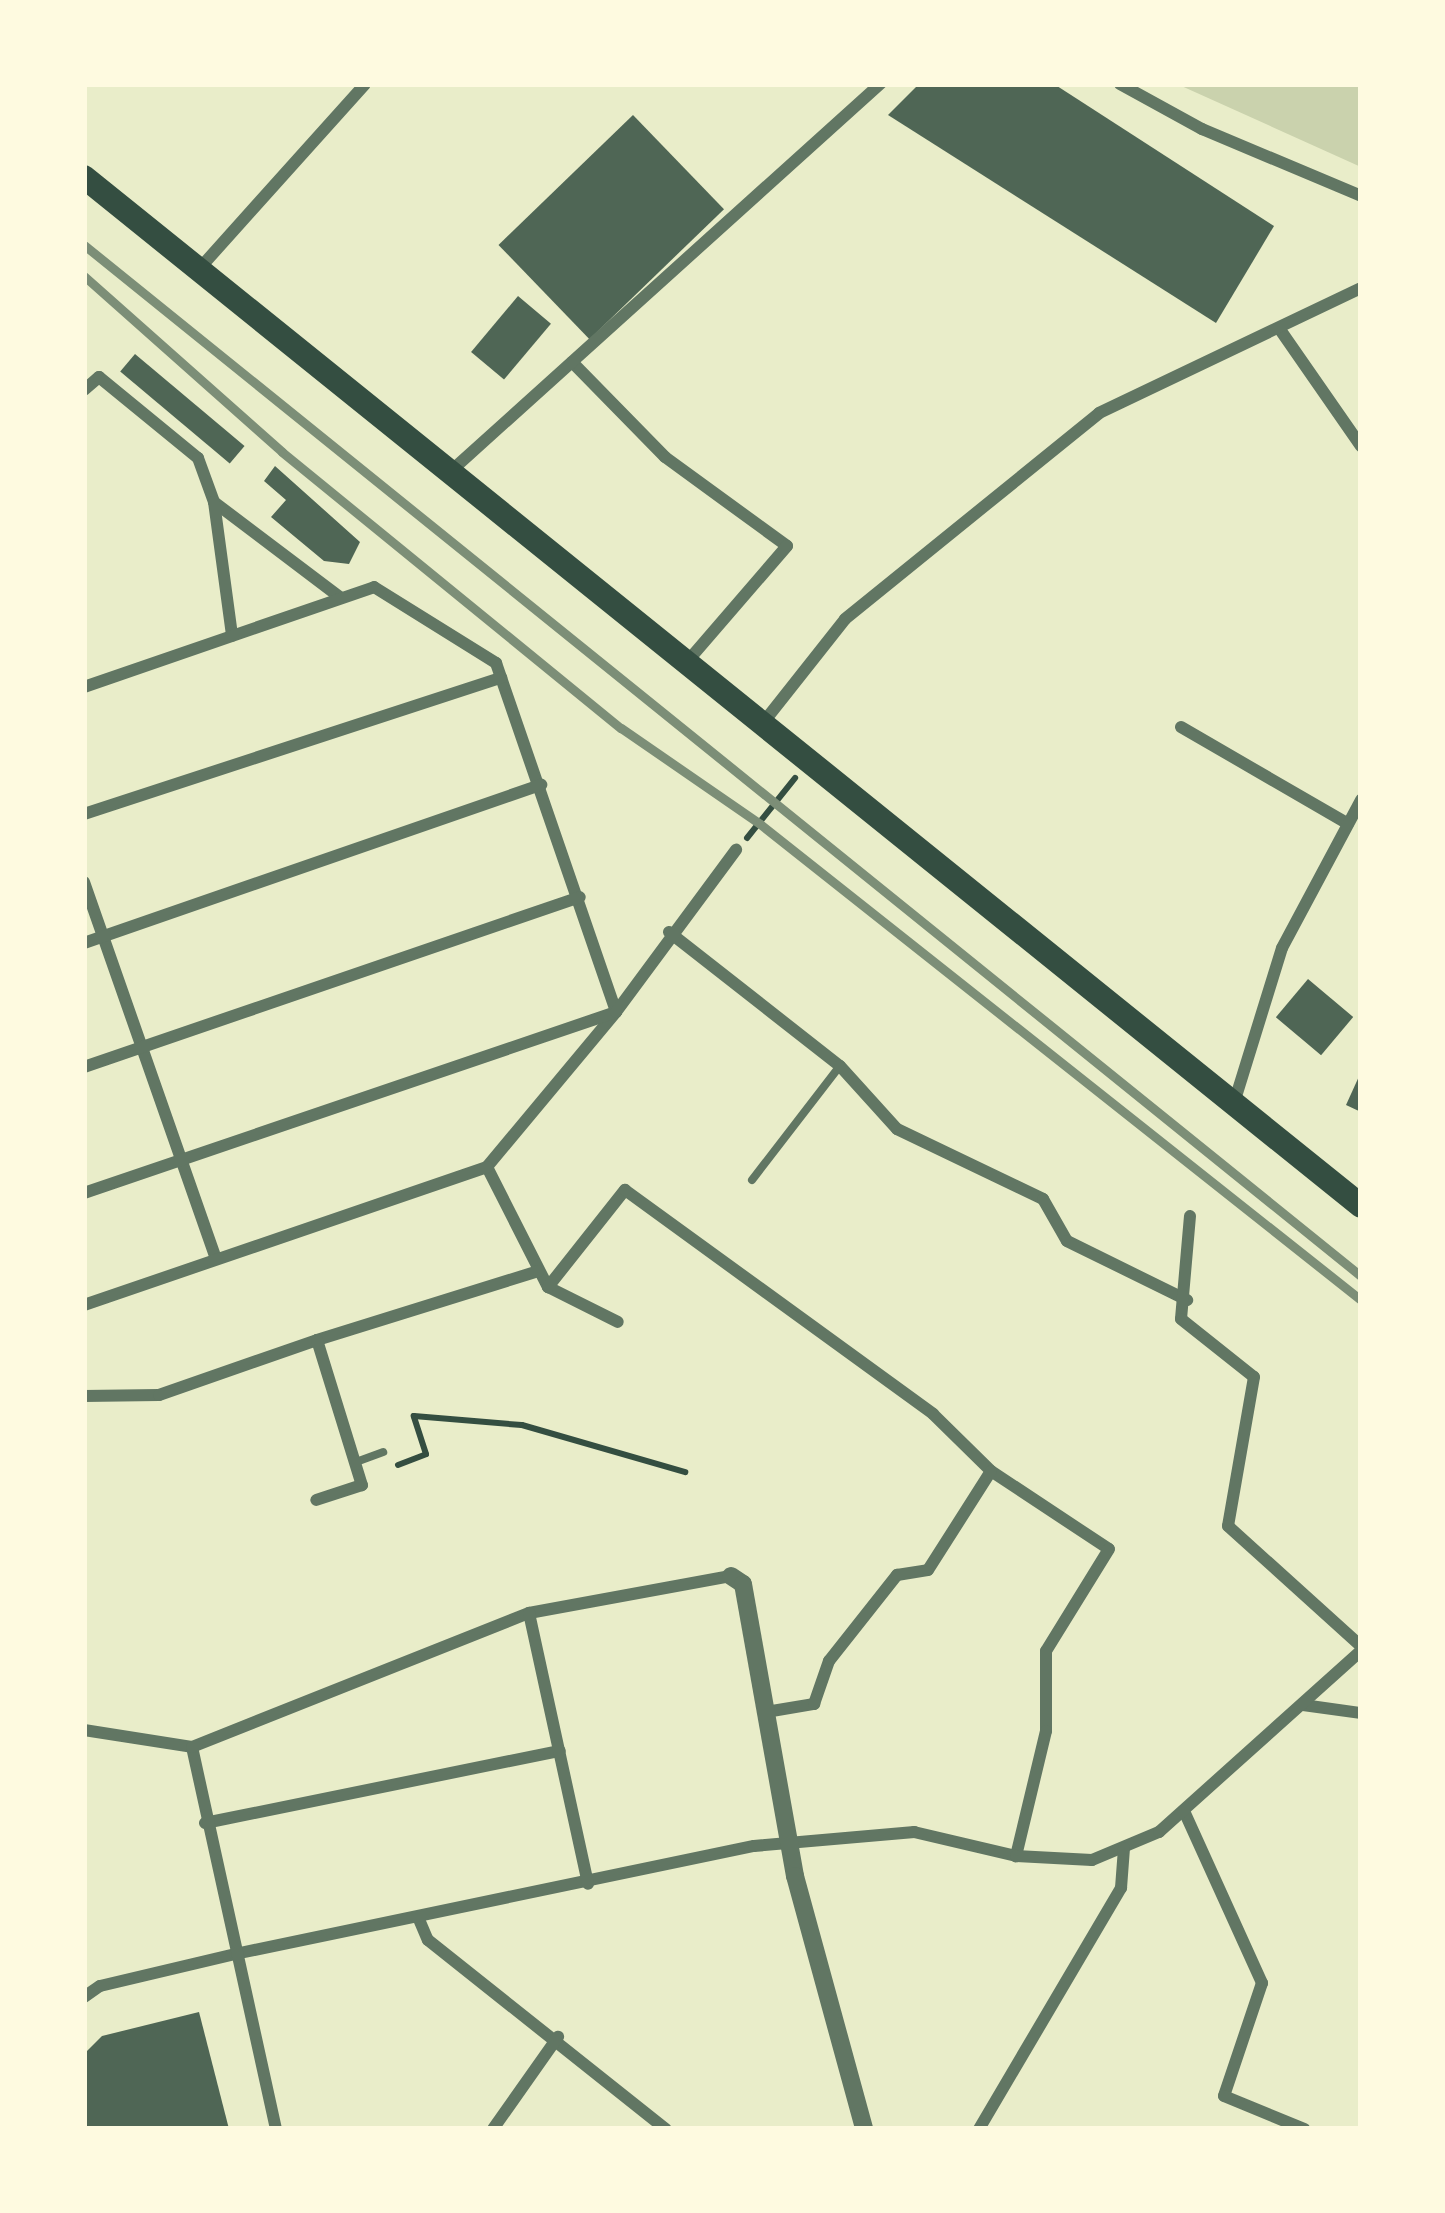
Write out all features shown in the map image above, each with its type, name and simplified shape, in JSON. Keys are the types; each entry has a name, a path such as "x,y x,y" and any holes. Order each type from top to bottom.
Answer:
{"highway":[{"path":"84,177 1361,1206"}],"street":[{"path":"200,268 365,84"},
{"path":"451,471 880,84"},
{"path":"1120,84 1361,196"},
{"path":"762,724 845,619 1099,413 1281,331 1361,289"},
{"path":"1281,331 1361,446"},
{"path":"572,362 665,458 788,546 686,663"},
{"path":"84,390 99,377 198,458 214,502 232,636"},
{"path":"214,502 341,598"},
{"path":"84,687 374,587 496,663 616,1012"},
{"path":"84,814 501,678"},
{"path":"1181,727 1348,824"},
{"path":"84,943 541,785"},
{"path":"1234,1103 1282,948 1361,800"},
{"path":"84,1305 487,1167 616,1012 669,932 736,850"},
{"path":"84,882 216,1259"},
{"path":"84,1067 580,897"},
{"path":"669,932 840,1066 896,1129 1043,1199 1067,1241 1187,1300"},
{"path":"84,1192 616,1012"},
{"path":"487,1167 548,1287 618,1322"},
{"path":"548,1287 625,1190 933,1414 991,1471 1108,1549 1046,1651 1046,1731 1016,1856"},
{"path":"84,1997 100,1986 236,1954 788,1844 942,1833 1016,1856 1092,1860 1124,1848 1184,1811 1361,1649 1228,1526 1254,1377 1181,1319 1187,1300 1190,1216"},
{"path":"84,1396 158,1395 538,1271"},
{"path":"316,1340 362,1485 316,1500"},
{"path":"766,1712 814,1704 829,1661 897,1576 928,1570 991,1471"},
{"path":"84,1730 192,1747 530,1613 731,1576 742,1584 788,1844 864,2129"},
{"path":"530,1613 588,1884"},
{"path":"1303,1705 1361,1713"},
{"path":"192,1747 205,1823 276,2129"},
{"path":"205,1823 560,1751"},
{"path":"1184,1811 1262,1983 1224,2096 1304,2129"},
{"path":"979,2129 1120,1888 1124,1848"},
{"path":"418,1917 428,1940 558,2037 666,2129"},
{"path":"493,2129 558,2037"}],"lane":[{"path":"752,1180 840,1066"},
{"path":"355,1462 383,1452"}],"path":[{"path":"736,850 808,761"},
{"path":"389,1468 426,1454 414,1416 522,1424 686,1472"}],"green space":[{"path":"1177,84 1361,84 1361,167"}],"building":[{"path":"919,84 1054,84 1274,226 1216,323 888,115"},
{"path":"633,115 724,209 589,339 498,245"},
{"path":"518,296 551,324 504,380 471,352"},
{"path":"135,354 245,446 230,464 120,372"},
{"path":"275,466 360,542 349,564 324,561 271,517 286,500 264,481"},
{"path":"1308,979 1353,1017 1321,1055 1276,1017"},
{"path":"1361,1072 1361,1112 1346,1105"},
{"path":"199,2012 229,2129 84,2129 84,2054 102,2036"}],"railway":[{"path":"84,245 1361,1276"},
{"path":"84,276 282,452 621,728 760,824 1361,1300"}]}
